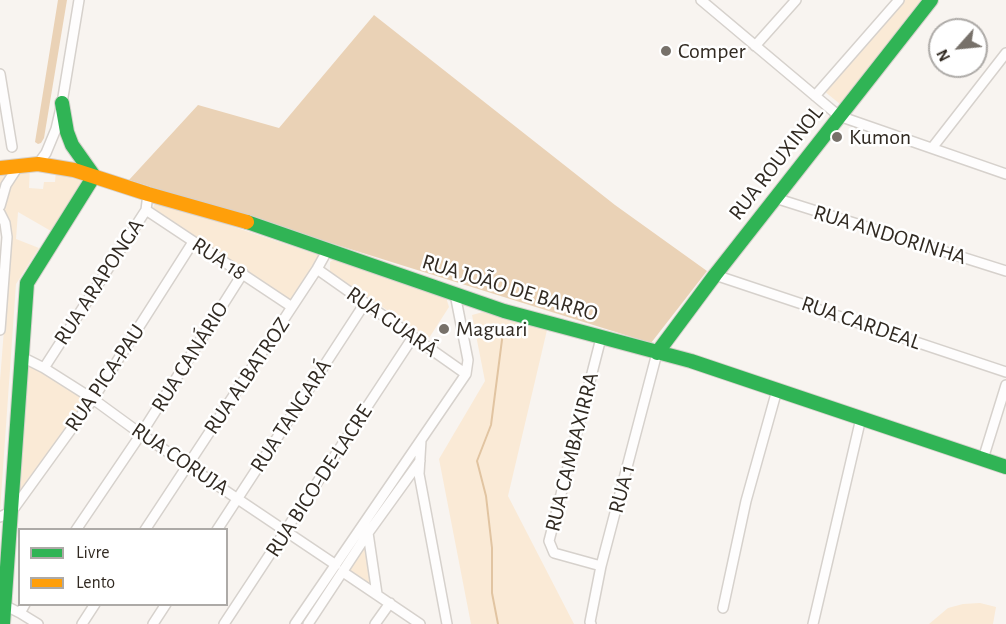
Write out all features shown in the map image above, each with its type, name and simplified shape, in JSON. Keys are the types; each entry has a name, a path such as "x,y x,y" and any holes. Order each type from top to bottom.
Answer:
{"street":[{"path":"44,160 56,129 62,103 79,0"},
{"path":"700,0 839,116 1006,174"},
{"path":"755,46 796,0"},
{"path":"815,96 899,0"},
{"name":"RUA ROUXINOL","path":"657,354 715,275 932,0"},
{"path":"932,148 1006,53"},
{"path":"0,74 12,147"},
{"path":"3,624 14,549 6,514 27,283 94,176 78,155 67,132 62,103"},
{"path":"74,170 78,165 78,155"},
{"name":"RUA JOÃO DE BARRO","path":"0,168 44,160 148,194 258,225 504,311 657,354 691,361 1006,467"},
{"path":"0,206 6,185 19,165"},
{"name":"RUA ARAPONGA","path":"44,368 146,210 148,194"},
{"name":"RUA ANDORINHA","path":"775,198 1006,271"},
{"name":"RUA 18","path":"146,210 292,307"},
{"path":"0,213 5,223 7,237 0,330"},
{"name":"RUA PICA-PAU","path":"6,514 93,399 193,242"},
{"name":"RUA ALBATROZ","path":"146,528 318,269 327,250"},
{"name":"RUA GUARÁ","path":"318,269 466,374"},
{"name":"RUA CANÁRIO","path":"77,528 141,435 243,273"},
{"name":"RUA CARDEAL","path":"715,275 1006,372"},
{"path":"308,624 339,568 411,452 466,374 468,360 455,294"},
{"name":"RUA TANGARÁ","path":"218,528 365,303"},
{"name":"RUA BICO-DE-LACRE","path":"224,624 413,337"},
{"name":"RUA CAMBAXIRRA","path":"601,338 549,541 554,553 602,566"},
{"name":"RUA 1","path":"591,624 602,566 657,354"},
{"name":"RUA CORUJA","path":"22,357 93,399 141,435 420,624"},
{"path":"982,459 1006,384"},
{"path":"723,608 746,501 777,390"},
{"path":"813,624 861,418"},
{"path":"295,624 416,472 420,461 421,438"},
{"path":"411,452 420,461"},
{"path":"405,462 416,472 447,624"},
{"path":"368,533 377,594"},
{"path":"375,624 390,603"},
{"path":"4,606 38,624"},
{"path":"20,614 25,606"},
{"path":"82,624 94,606"},
{"path":"153,624 165,606"}],"shaded area":[{"path":"58,0 67,0 44,138 38,144 35,142"},
{"path":"904,0 923,0 840,104 824,91"},
{"path":"374,15 615,205 707,271 651,343 129,180 198,105 279,128"},
{"path":"30,167 29,188 43,189 44,182 55,182 56,170 89,179 51,231 18,212 16,239 39,248 16,284 0,511 0,381 11,238 6,214 0,205 0,172"},
{"path":"156,201 321,256 294,300 287,300 153,208"},
{"path":"335,258 445,294 449,307 429,338 330,272 330,262"},
{"path":"487,311 547,330 508,496 574,624 471,624 439,459 485,381 472,315"},
{"path":"22,358 92,399 13,509"},
{"path":"366,539 373,586 348,569"},
{"path":"980,603 996,607 993,624 929,624 948,608"}],"waterway":[{"path":"498,624 492,593 492,548 486,496 477,461 491,425 503,332"}],"traffic: fast":[{"path":"657,353 715,275 931,0"},
{"path":"3,624 27,283 94,176 72,145 67,132 62,103"},
{"path":"247,222 504,311 691,361 1006,467"}],"traffic: slow":[{"path":"0,168 38,164 74,170 247,222"}],"place":[{"name":"Comper","path":"666,51"},
{"name":"Kumon","path":"837,137"},
{"name":"Maguari","path":"444,329"}]}
